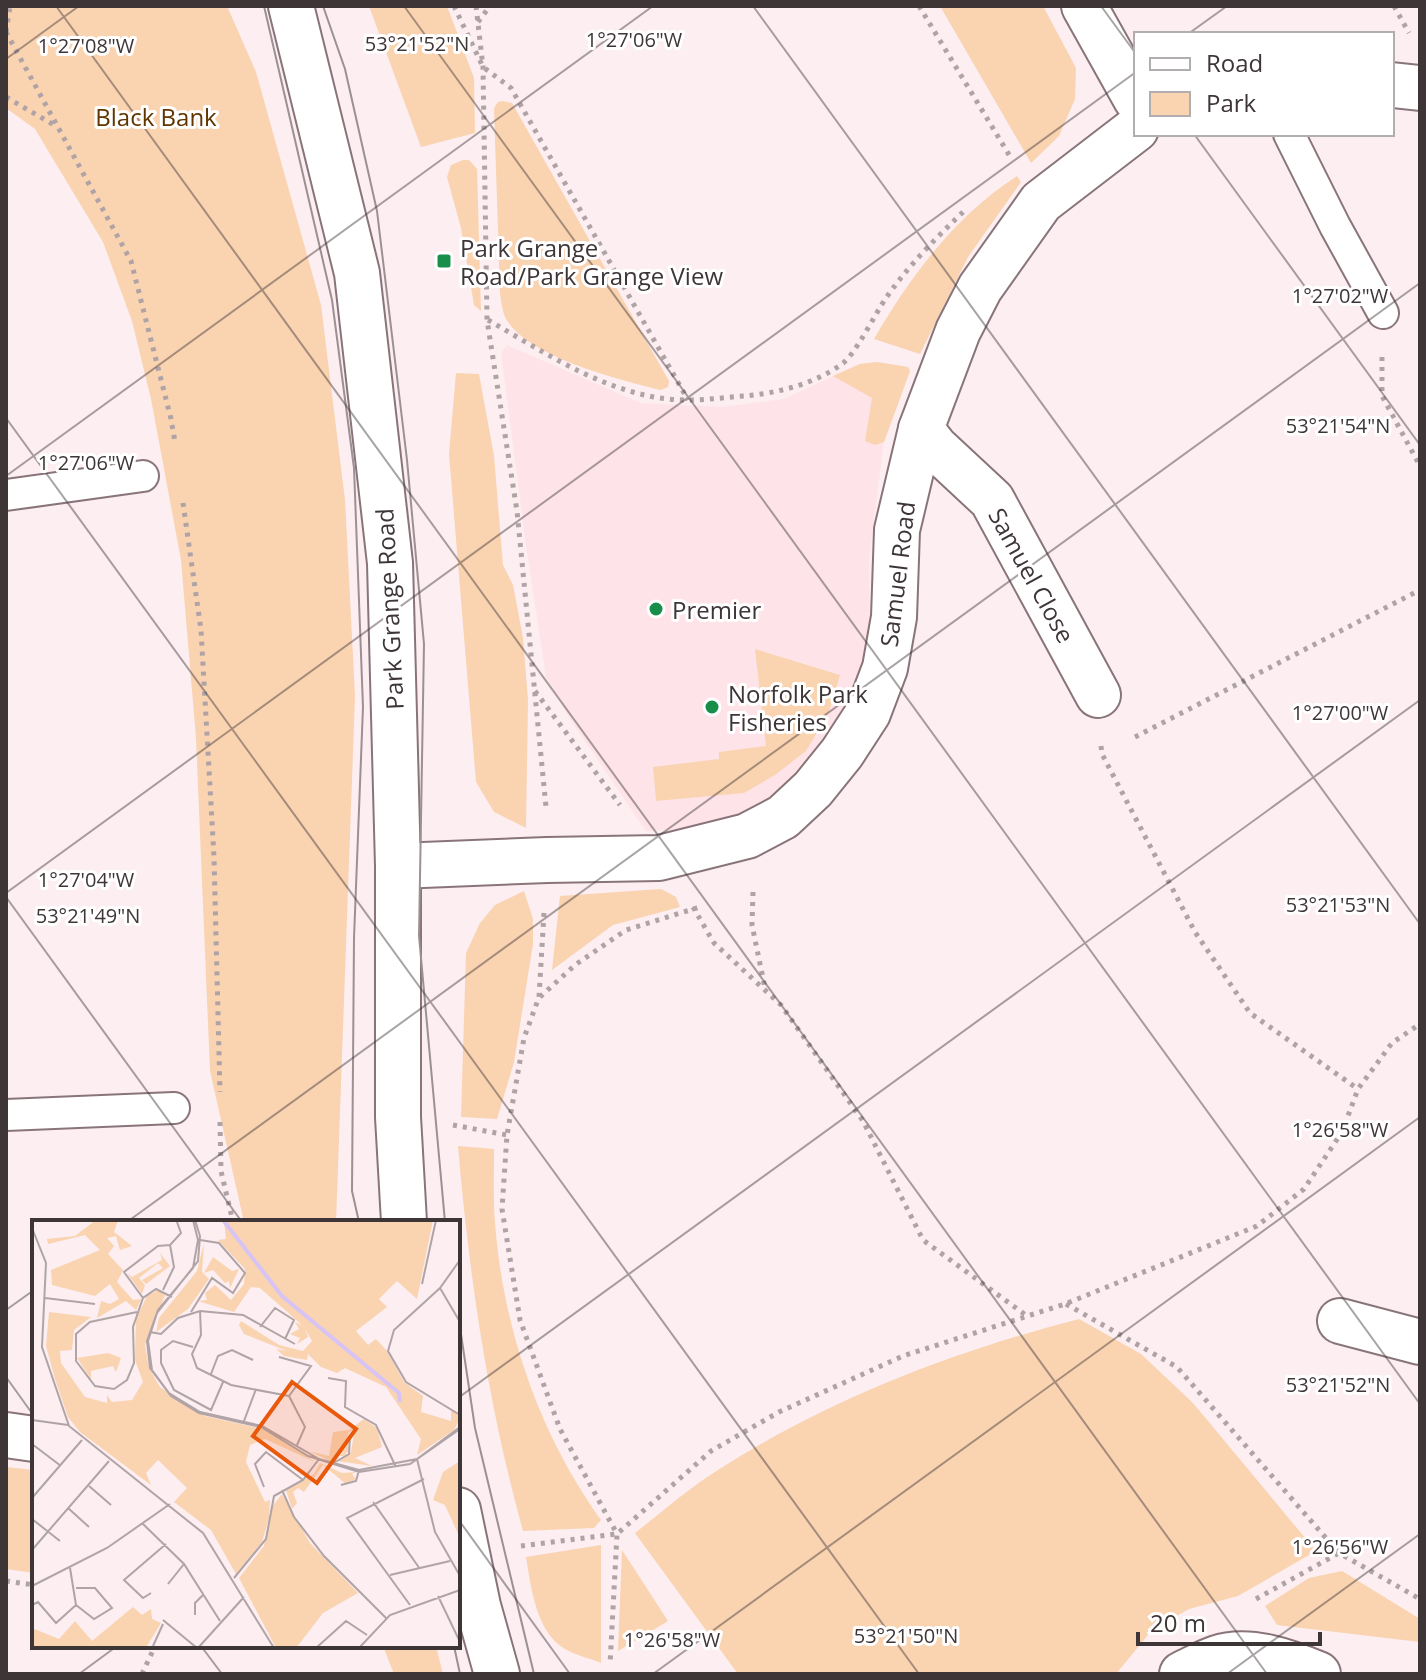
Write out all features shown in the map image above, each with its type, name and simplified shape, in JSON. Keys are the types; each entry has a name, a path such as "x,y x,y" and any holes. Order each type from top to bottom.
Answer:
{"street":[{"name":"Park Grange Road","path":"291,6 357,273 390,563 398,866 398,1117 404,1220"},
{"path":"1084,6 1134,95"},
{"path":"1394,85 1420,88"},
{"name":"Samuel Road","path":"398,866 659,858 747,836 783,817 813,789 868,713 885,668 894,617 897,530 921,429 958,331 980,288 1041,202 1134,131"},
{"name":"Samuel Close","path":"921,429 935,447 992,500 1098,695"},
{"path":"1340,1321 1420,1342"},
{"path":"6,1435 32,1439"},
{"path":"460,1520 478,1606 497,1674"},
{"path":"1182,1674 1220,1656 1261,1655 1318,1674"}],"lane":[{"path":"1290,136 1383,313"},
{"path":"6,495 143,476"},
{"path":"6,1115 174,1108"}],"path":[{"path":"10,6 6,32 131,261 176,449"},
{"path":"454,6 483,67 511,88 689,401"},
{"path":"477,22 490,6"},
{"path":"919,6 1041,202"},
{"path":"6,97 55,126"},
{"path":"487,320 567,365 621,388 652,396 689,401 756,394 802,385 845,363 887,296 928,246 974,202"},
{"path":"1383,313 1382,396 1420,466"},
{"path":"182,494 201,630 214,857 220,1104"},
{"path":"1129,740 1420,590"},
{"path":"534,690 628,816"},
{"path":"1098,695 1102,754 1195,932 1250,1013 1358,1089"},
{"path":"1102,754 1116,747"},
{"path":"753,887 752,925 765,991"},
{"path":"686,897 714,943 781,1005 863,1121 923,1240 1027,1316"},
{"path":"515,1547 617,1534 711,1451 779,1412 903,1356 1065,1304 1257,1226 1304,1189 1342,1132 1358,1089 1392,1043 1420,1024"},
{"path":"220,1117 221,1171 233,1220"},
{"path":"442,1123 507,1135"},
{"path":"1065,1304 1177,1367 1339,1553 1420,1599"},
{"path":"1243,1607 1339,1553"},
{"path":"6,1581 32,1585"},
{"path":"142,1674 154,1648"}],"shaded area":[{"path":"507,345 641,403 722,407 783,399 860,364 877,362 908,367 910,371 884,442 869,558 870,631 864,675 851,716 767,808 689,829 646,831 570,719 546,677 501,353"}],"green space":[{"name":"Black Bank","path":"6,6 227,6 256,72 321,305 345,500 355,696 336,1220 244,1220 210,1071 196,738 181,560 151,399 132,321 103,242 35,129 6,108"},
{"path":"369,6 447,6 474,78 475,133 421,147"},
{"path":"940,6 1043,6 1076,68 1075,99 1059,136 1031,163"},
{"path":"502,101 512,103 669,381 668,387 661,390 576,365 533,344 516,331 505,317 500,293 494,108"},
{"path":"469,160 477,169 481,311 474,305 461,228 447,177 451,165"},
{"path":"1017,176 1021,182 968,257 920,354 874,339 936,249 974,210"},
{"path":"877,362 908,367 910,371 884,442 875,445 865,441 872,398 833,376 860,364"},
{"path":"456,373 479,374 494,456 503,565 513,585 523,638 528,700 526,828 494,812 476,782 449,454"},
{"path":"755,649 840,675 829,712 806,751 775,775 744,793 656,801 653,767 719,759 719,752 766,746"},
{"path":"661,889 676,897 680,907 613,925 552,970 560,896"},
{"path":"524,891 533,919 533,944 514,1062 497,1119 461,1117 466,953 480,923 495,905"},
{"path":"458,1146 494,1149 494,1214 499,1262 516,1340 542,1416 559,1452 601,1520 594,1528 523,1531 490,1388 468,1243"},
{"path":"1079,1319 1141,1354 1193,1403 1316,1551 1238,1596 1189,1609 1152,1630 1116,1674 738,1674 635,1533 718,1470 803,1421 892,1380 938,1363"},
{"path":"6,1467 32,1470 32,1573 6,1569"},
{"path":"601,1545 601,1663 565,1649 547,1632 536,1608 526,1557"},
{"path":"622,1550 668,1621 618,1651"},
{"path":"1342,1571 1420,1619 1420,1642 1277,1625 1265,1606 1309,1578"},
{"path":"384,1648 436,1648 443,1674 394,1674"}],"tram line":[{"path":"264,6 332,300 354,468 363,707 354,938 352,1191 359,1220"},
{"path":"323,6 345,69 377,211 407,460 424,644 419,936 445,1220"},
{"path":"460,1327 475,1428 534,1674"},
{"path":"454,1648 460,1674"}],"place":[{"name":"Park Grange Road/Park Grange View","path":"444,261"},
{"name":"Premier","path":"656,609"},
{"name":"Norfolk Park Fisheries","path":"712,707"}]}
